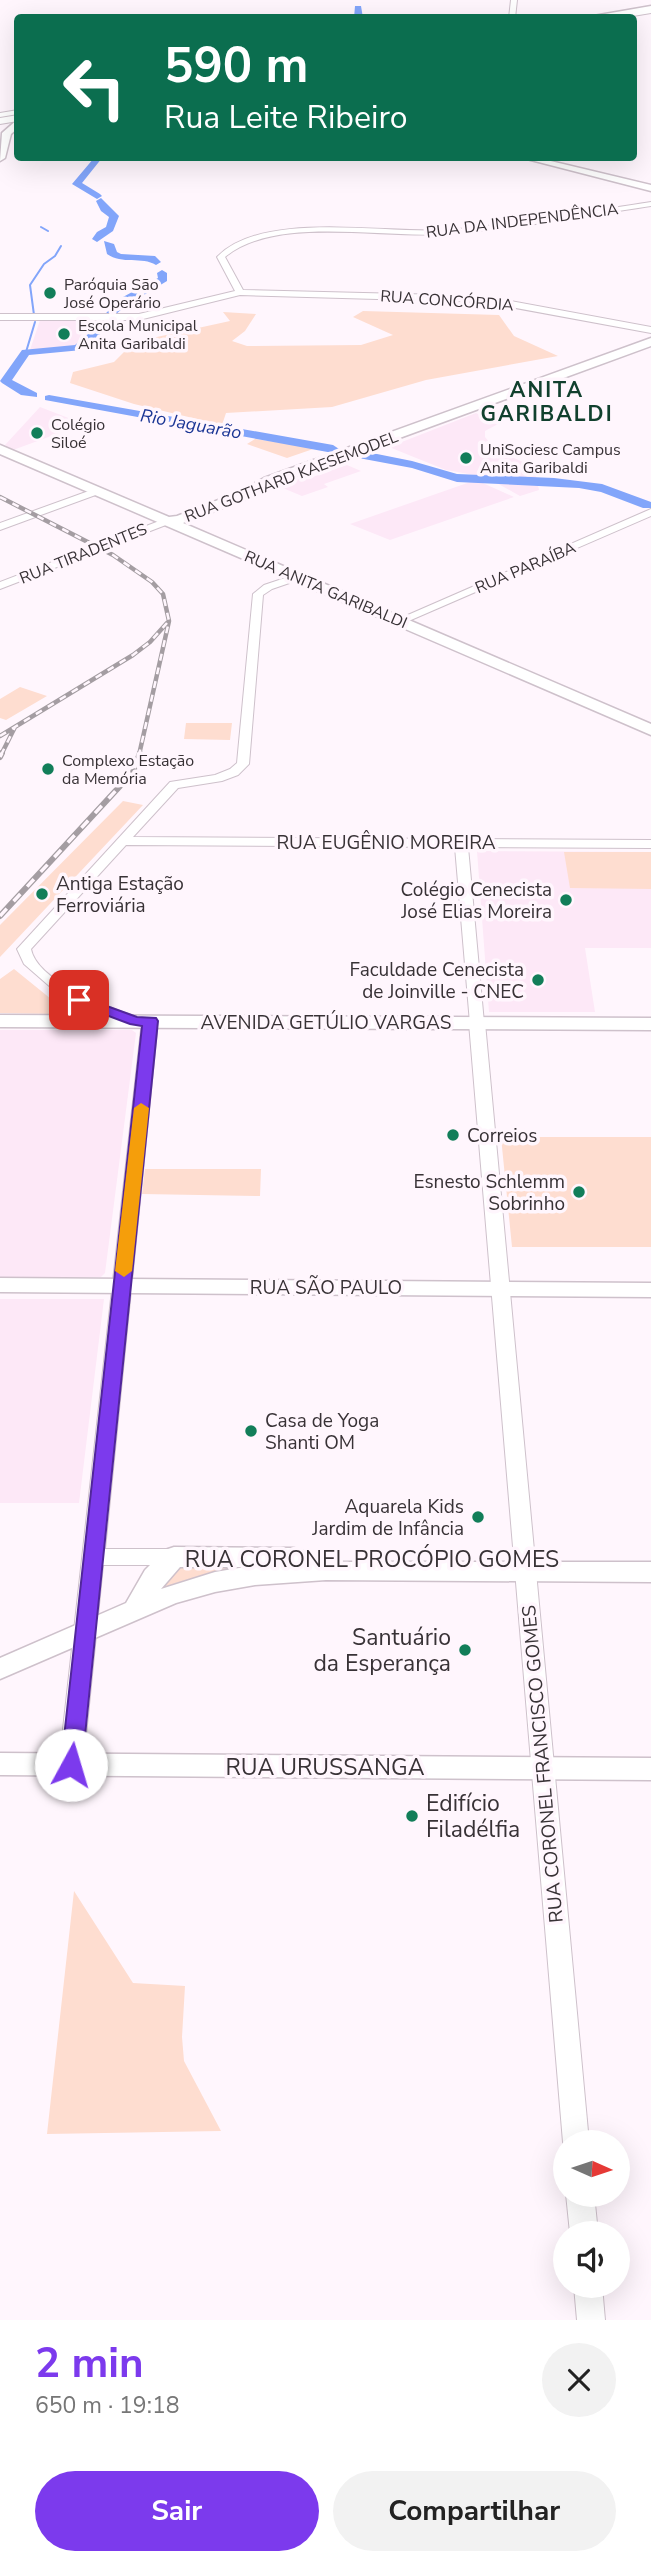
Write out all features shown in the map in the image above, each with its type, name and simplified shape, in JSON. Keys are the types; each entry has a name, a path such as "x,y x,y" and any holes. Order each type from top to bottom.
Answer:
{"highway":[{"path":"627,14 651,11"},
{"path":"630,14 651,11"}],"main road":[{"path":"0,158 1,123"},
{"path":"540,161 651,188"},
{"name":"RUA GOTHARD KAESEMODEL","path":"167,521 179,520 244,495 269,481 651,342"},
{"name":"RUA ANITA GARIBALDI","path":"0,449 651,730"},
{"name":"AVENIDA GETÚLIO VARGAS","path":"0,1021 651,1024"},
{"path":"71,1765 122,1286 143,1021"},
{"name":"RUA CORONEL FRANCISCO GOMES","path":"477,1023 575,2130"},
{"name":"RUA SÃO PAULO","path":"0,1285 651,1290"},
{"name":"RUA CORONEL PROCÓPIO GOMES","path":"93,1558 525,1566 651,1572"},
{"path":"135,1611 154,1577 174,1558"},
{"name":"RUA CORONEL PROCÓPIO GOMES","path":"0,1669 197,1587 271,1572 651,1561"},
{"name":"RUA URUSSANGA","path":"0,1764 651,1769"},
{"path":"590,2298 592,2320"}],"street":[{"name":"RUA DA INDEPENDÊNCIA","path":"240,292 221,257 238,243 261,238 318,229 440,232 651,204"},
{"path":"0,317 145,316 240,292"},
{"name":"RUA CONCÓRDIA","path":"240,292 482,299 651,330"},
{"path":"0,527 97,491"},
{"name":"RUA PARAÍBA","path":"400,621 651,513"},
{"name":"RUA TIRADENTES","path":"0,586 167,521"},
{"path":"143,1021 95,1008 62,992 27,960 24,949 176,783 218,778 234,772 243,764 258,594 268,587 298,577"},
{"name":"RUA EUGÊNIO MOREIRA","path":"122,841 651,844"},
{"name":"RUA CORONEL FRANCISCO GOMES","path":"461,843 477,1023"},
{"path":"59,1021 69,1013 62,992"}],"shaded area":[{"path":"363,311 499,315 514,336 558,356 426,380 332,407 226,413 222,425 134,404 70,383 73,372 114,362 134,342 230,321 223,312 256,314 245,331 232,341 247,346 361,345 393,335 353,317"},
{"name":"Escola Municipal Anita Garibaldi","path":"40,320 108,321 77,347 30,350"},
{"name":"Colégio Siloé","path":"40,407 84,424 13,450 5,445"},
{"name":"UniSociesc Campus Anita Garibaldi","path":"476,413 498,424 485,431 485,437 496,450 534,467 539,490 520,496 486,477 446,470 389,447"},
{"path":"255,439 316,448 287,458 247,444"},
{"path":"347,465 361,471 324,484 328,487 302,496 278,486 299,478 304,480"},
{"path":"476,480 514,497 390,540 350,524"},
{"path":"20,687 47,696 6,720 0,718 0,699"},
{"path":"186,723 232,723 230,740 184,739"},
{"path":"123,801 143,805 0,957 0,925"},
{"name":"Colégio Cenecista José Elias Moreira","path":"477,851 651,852 651,948 585,948 595,1012 489,1012"},
{"path":"564,852 651,852 651,889 570,888"},
{"path":"14,969 56,1003 58,1010 53,1014 0,1013 0,979"},
{"path":"0,1030 132,1030 136,1033 105,1273 101,1277 0,1277"},
{"name":"Esnesto Schlemm Sobrinho","path":"501,1137 651,1137 651,1247 512,1247"},
{"path":"145,1169 261,1169 260,1196 142,1194"},
{"path":"0,1299 104,1299 79,1503 0,1503"},
{"path":"175,1564 288,1564 202,1576 152,1592"},
{"path":"74,1891 133,1983 185,1986 182,2037 184,2061 221,2131 47,2134"}],"waterway":[{"name":"Rio Jaguarão","path":"357,14 358,8"},
{"name":"Rio Jaguarão","path":"96,161 77,184 97,196"},
{"name":"Rio Jaguarão","path":"97,239 100,234 110,229 114,216 104,209 101,201"},
{"path":"41,227 48,231"},
{"name":"Rio Jaguarão","path":"107,243 111,246 112,254 128,258 155,259 156,262"},
{"path":"34,315 30,285 44,264 55,256 61,246"},
{"name":"Rio Jaguarão","path":"33,395 6,381 26,352 78,348 109,321 109,315 120,304 163,279 162,273"},
{"path":"26,352 35,322"},
{"name":"Rio Jaguarão","path":"49,398 333,449"},
{"name":"Rio Jaguarão","path":"352,453 425,468 457,478 554,482 602,488 647,505"}],"railway":[{"path":"0,497 113,555 152,582 163,594 169,621 139,755"},
{"path":"0,736 133,655 150,642 167,623"},
{"path":"0,757 15,727"},
{"path":"0,916 133,772 140,753"}],"slow traffic":[{"path":"124,1271 141,1108"}],"place":[{"name":"Paróquia São José Operário","path":"50,293"},
{"name":"Escola Municipal Anita Garibaldi","path":"64,334"},
{"name":"Colégio Siloé","path":"37,433"},
{"name":"UniSociesc Campus Anita Garibaldi","path":"466,458"},
{"name":"Complexo Estação da Memória","path":"48,769"},
{"name":"Antiga Estação Ferroviária","path":"42,894"},
{"name":"Colégio Cenecista José Elias Moreira","path":"566,900"},
{"name":"Faculdade Cenecista de Joinville - CNEC","path":"538,980"},
{"name":"Correios","path":"453,1135"},
{"name":"Esnesto Schlemm Sobrinho","path":"579,1192"},
{"name":"Casa de Yoga Shanti OM","path":"251,1431"},
{"name":"Aquarela Kids Jardim de Infância","path":"478,1517"},
{"name":"Santuário da Esperança","path":"465,1650"},
{"name":"Edifício Filadélfia","path":"412,1816"}],"district":[{"name":"ANITA GARIBALDI","path":"547,402"}],"route":[{"path":"71,1765 150,1021 135,1021 79,1000"}]}
